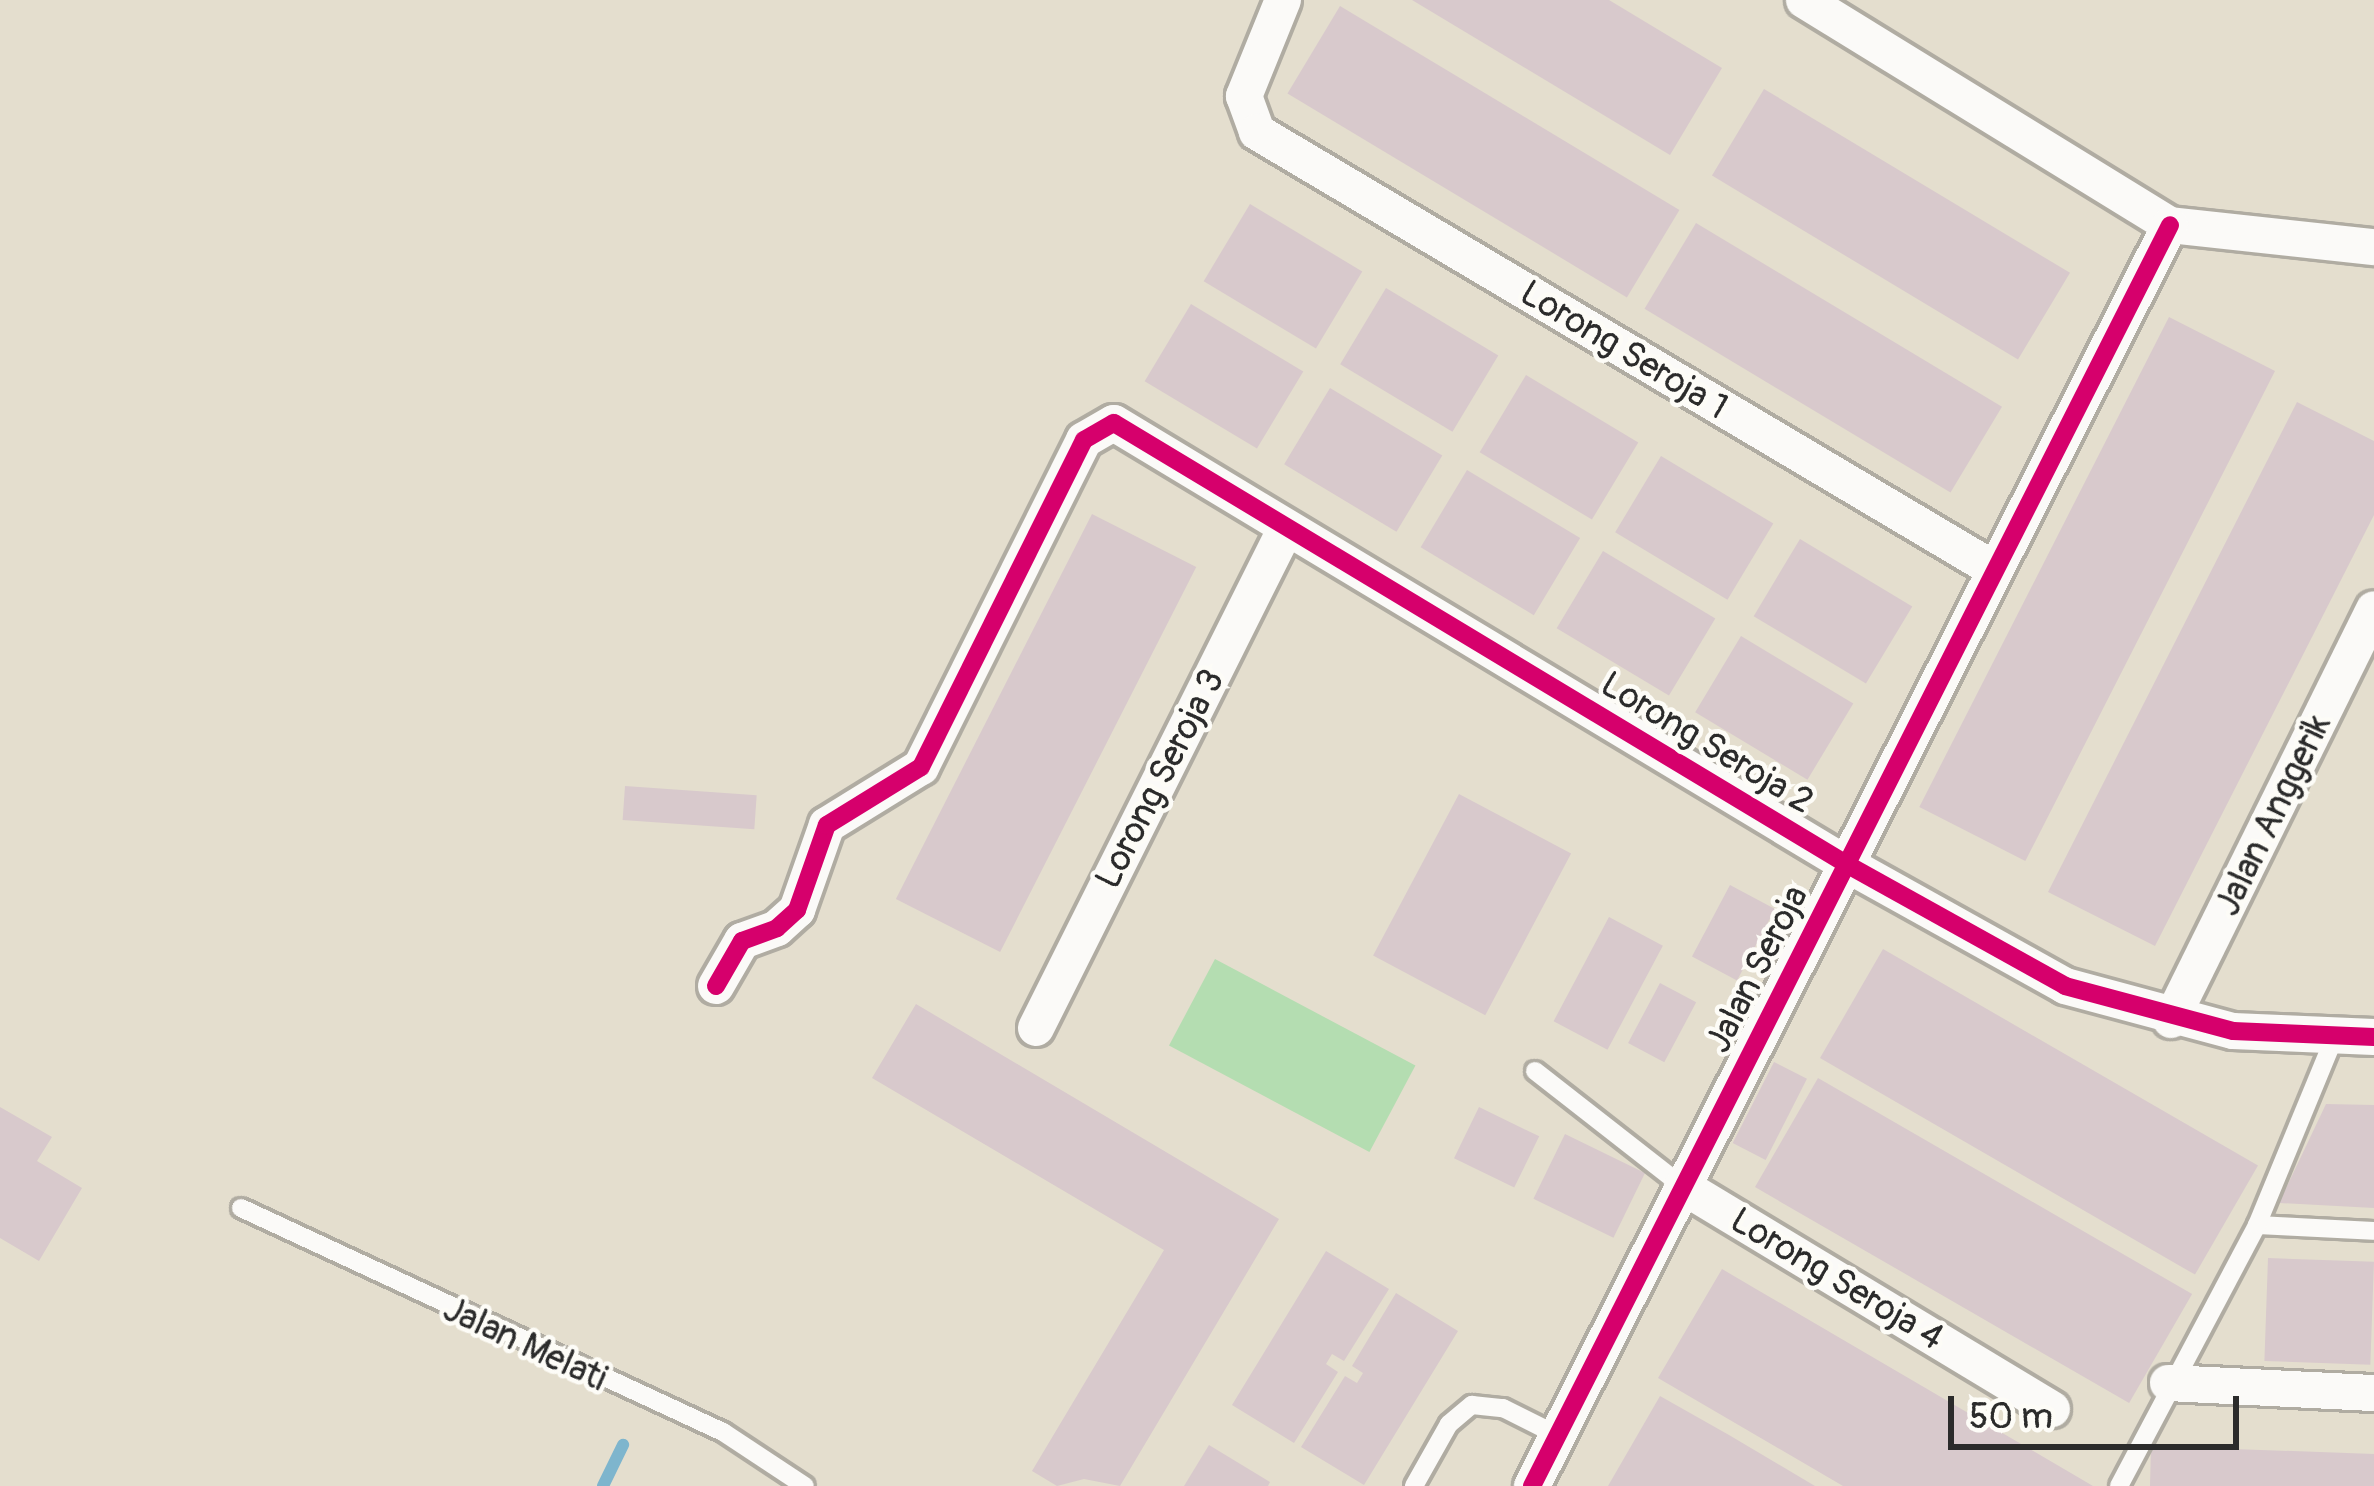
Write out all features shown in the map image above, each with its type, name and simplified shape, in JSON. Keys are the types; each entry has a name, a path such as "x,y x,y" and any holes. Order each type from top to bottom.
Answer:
{"street":[{"name":"Lorong Seroja 1","path":"1282,0 1244,96 1257,132 1992,568"},
{"path":"1810,2 2170,225 2374,247"},
{"name":"Jalan Seroja","path":"1532,1486 1849,865 1992,568 2170,225"},
{"name":"Lorong Seroja 2","path":"716,986 734,949 797,910 827,825 921,767 1084,440 1102,424 1126,428 1285,530 1849,865 2065,986 2171,1020 2374,1037"},
{"name":"Lorong Seroja 3","path":"1036,1028 1285,530"},
{"name":"Jalan Anggerik","path":"2171,1020 2374,610"},
{"name":"Lorong Seroja 4","path":"1682,1186 2052,1409"},
{"path":"2168,1383 2374,1393"}],"lane":[{"path":"2119,1486 2168,1383 2257,1226 2335,1036"},
{"path":"1534,1071 1682,1186"},
{"name":"Jalan Melati","path":"242,1208 723,1432 805,1486"},
{"path":"2257,1226 2374,1231"},
{"path":"1414,1486 1449,1424 1472,1405 1503,1408 1557,1435"}],"green space":[{"path":"1215,959 1415,1066 1369,1152 1169,1046"}],"building":[{"path":"1412,0 1609,0 1722,68 1670,155"},
{"path":"1340,6 1679,210 1627,297 1287,93"},
{"path":"1764,89 2070,273 2018,359 1712,176"},
{"path":"1250,204 1362,271 1316,349 1204,281"},
{"path":"1696,223 2002,407 1951,493 1644,309"},
{"path":"1386,288 1498,355 1452,432 1340,364"},
{"path":"1191,304 1303,371 1257,449 1145,381"},
{"path":"2169,317 2275,371 2025,861 1919,807"},
{"path":"1526,375 1638,442 1592,520 1480,452"},
{"path":"1330,388 1442,455 1396,532 1284,464"},
{"path":"2297,402 2374,441 2374,515 2155,946 2048,892"},
{"path":"1661,456 1773,523 1727,600 1615,532"},
{"path":"1467,470 1580,538 1534,615 1421,547"},
{"path":"1092,514 1196,567 1000,952 896,899"},
{"path":"1800,539 1912,606 1866,684 1754,616"},
{"path":"1603,551 1715,618 1669,696 1557,628"},
{"path":"1741,636 1853,703 1807,780 1695,712"},
{"path":"625,786 757,795 754,829 623,820"},
{"path":"1459,794 1571,854 1485,1015 1373,956"},
{"path":"1730,885 1775,909 1737,980 1692,957"},
{"path":"1609,917 1663,946 1607,1050 1554,1021"},
{"path":"1883,949 2258,1166 2195,1275 1820,1058"},
{"path":"1660,983 1696,1002 1664,1062 1628,1043"},
{"path":"916,1004 1279,1219 1120,1486 1084,1479 1057,1486 1032,1471 1164,1250 872,1078"},
{"path":"1774,1062 1807,1079 1766,1160 1733,1143"},
{"path":"1818,1078 2192,1294 2129,1403 1755,1187"},
{"path":"2326,1104 2374,1105 2374,1208 2279,1203"},
{"path":"0,1107 52,1137 37,1161 82,1188 39,1261 0,1238"},
{"path":"1479,1107 1539,1136 1514,1188 1454,1158"},
{"path":"1565,1134 1645,1173 1613,1238 1533,1199"},
{"path":"1326,1251 1389,1289 1344,1361 1332,1354 1326,1364 1338,1372 1294,1443 1232,1405"},
{"path":"2268,1258 2374,1262 2370,1365 2264,1361"},
{"path":"1722,1269 2093,1486 1843,1486 1658,1378"},
{"path":"1396,1293 1458,1331 1364,1485 1301,1447 1345,1376 1357,1383 1363,1373 1352,1366"},
{"path":"1660,1396 1729,1435 1815,1486 1608,1486"},
{"path":"1209,1445 1270,1482 1268,1486 1184,1486"},
{"path":"2151,1446 2374,1454 2374,1486 2150,1486"}],"waterway":[{"path":"603,1486 623,1445"}],"cycle path":[{"path":"1532,1486 2170,225"},
{"path":"716,986 742,941 777,928 797,910 827,825 921,767 1084,440 1114,423 1848,865 2065,986 2233,1031 2374,1037"}]}
